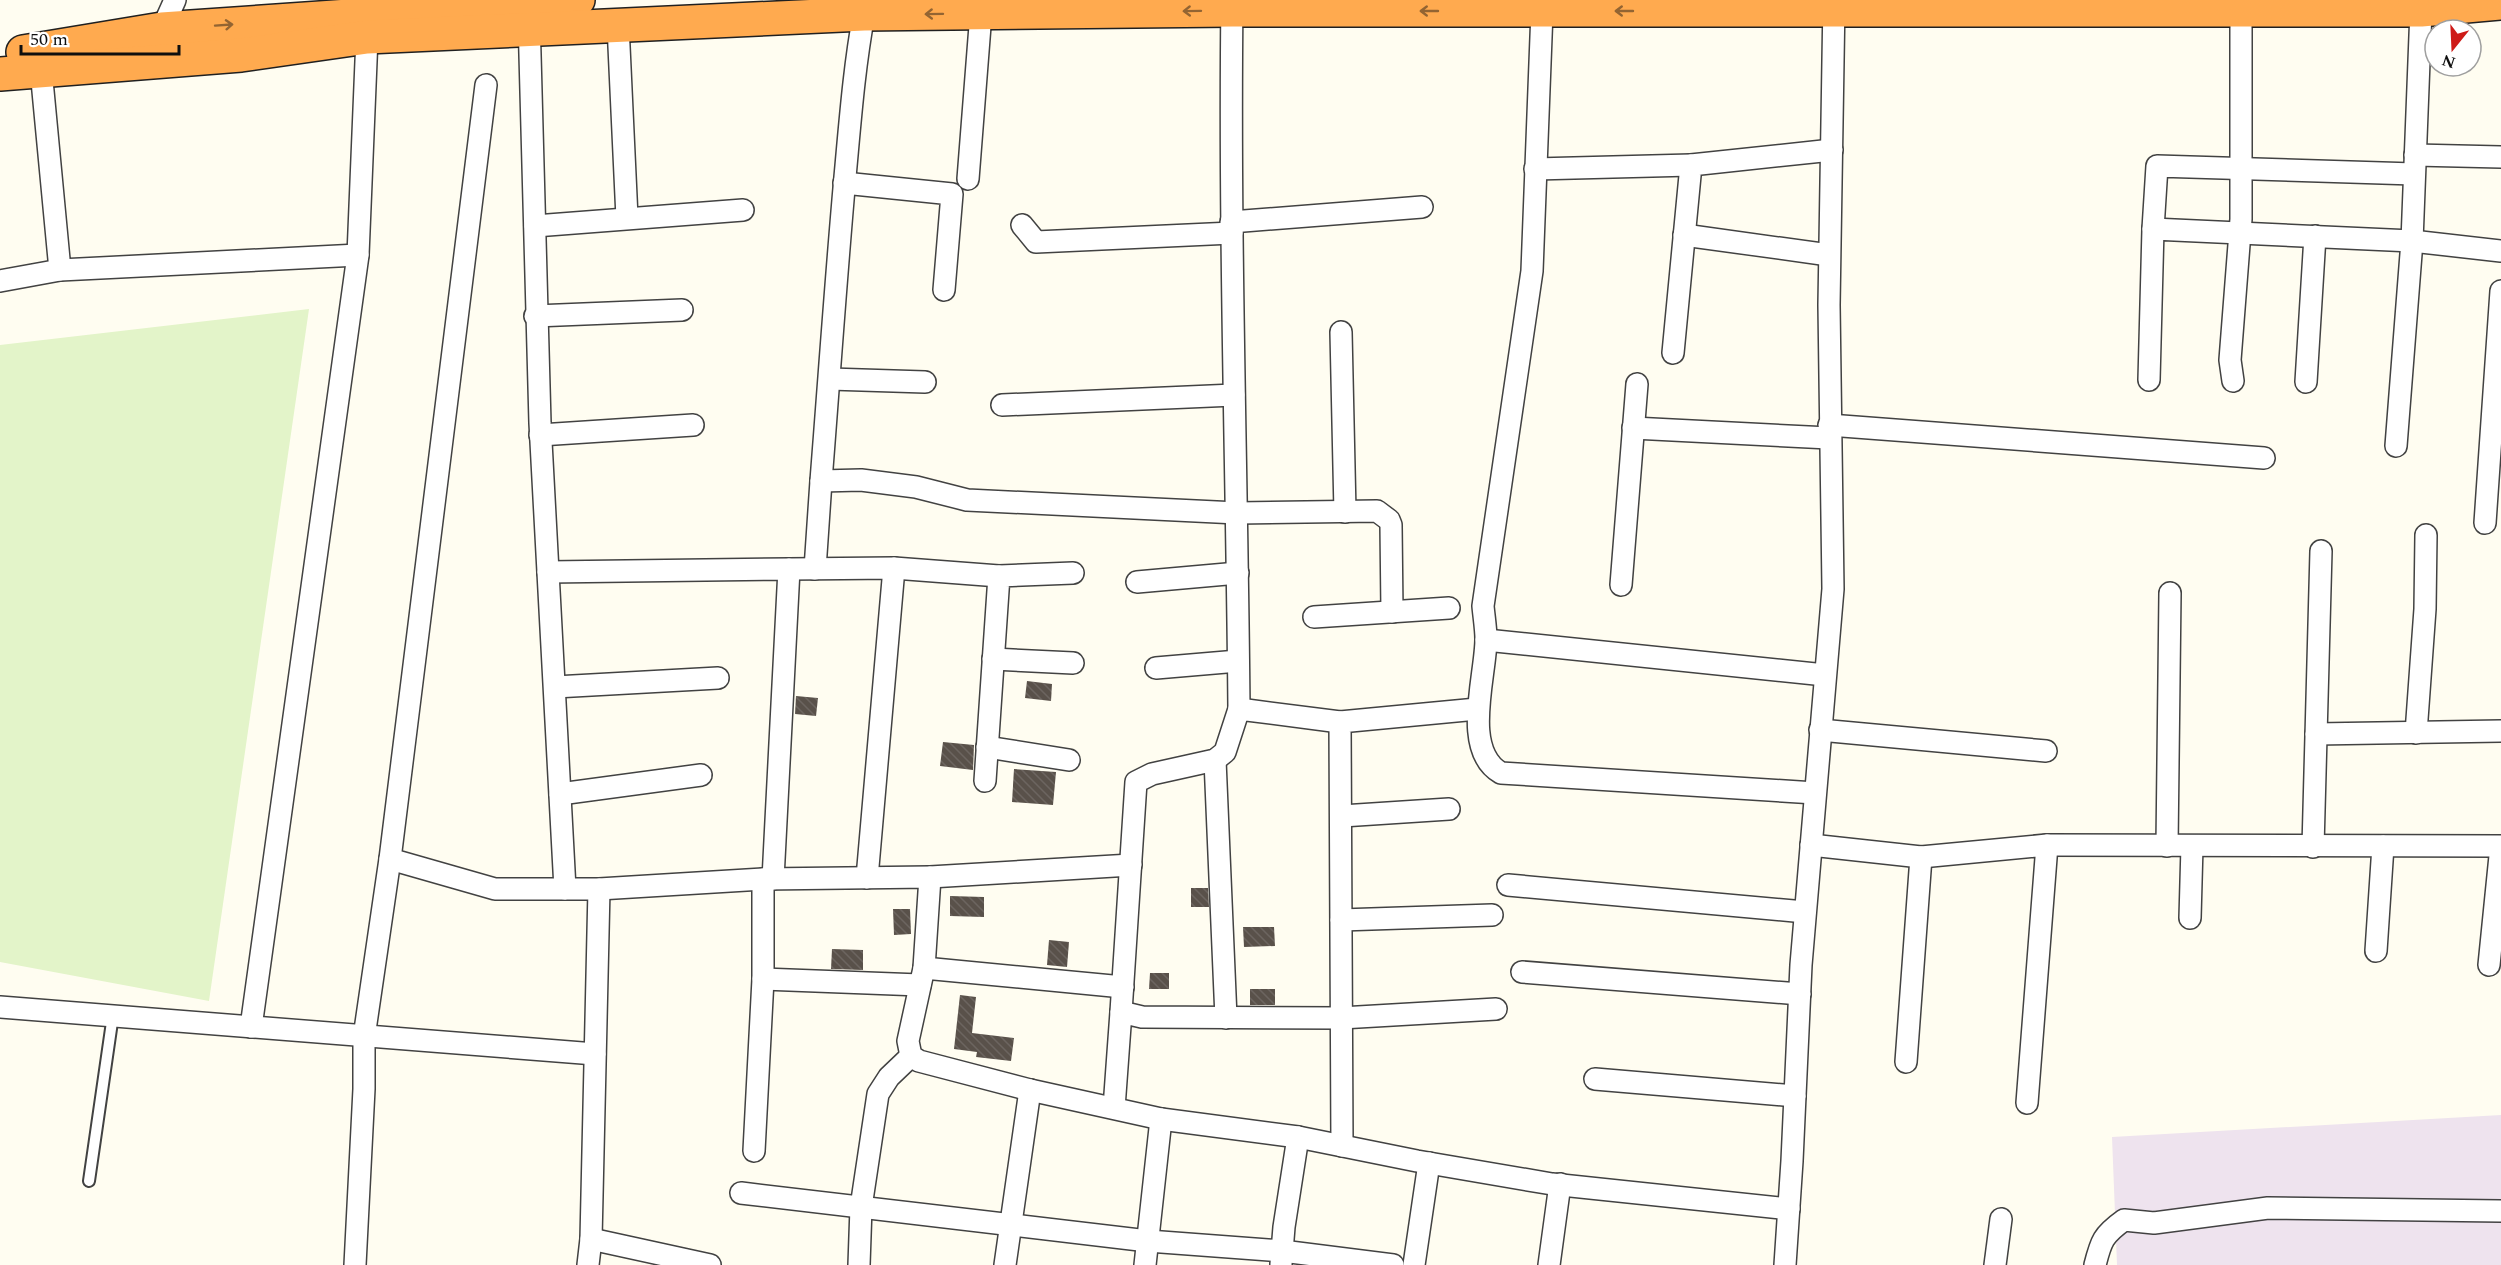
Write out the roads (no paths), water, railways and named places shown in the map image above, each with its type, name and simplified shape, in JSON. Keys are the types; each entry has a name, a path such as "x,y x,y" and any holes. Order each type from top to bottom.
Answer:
{"highway":[{"path":"0,74 242,55 529,15 578,0"},
{"path":"0,53 36,51 169,15 529,15 618,25 864,14 981,13 1047,6 1232,5 1542,11 1834,5 2242,5 2421,9 2501,3"}],"street":[{"path":"1114,1108 1136,782 1152,774 1215,760 1225,752 1239,710 1232,227 1232,5"},
{"path":"1785,1265 1805,912 1833,589 1829,432 1829,255 1834,5"},
{"path":"2233,381 2230,360 2240,234 2242,5"},
{"path":"2396,446 2412,242 2421,9"},
{"path":"1542,11 1532,271 1483,606 1486,640 1477,709 1484,756 1492,768 1501,773 1815,793"},
{"path":"968,179 981,13"},
{"path":"815,569 830,379 837,246 856,56 864,14"},
{"path":"529,15 540,435 565,889"},
{"path":"618,25 627,218"},
{"path":"251,1027 358,255 367,37"},
{"path":"41,70 60,270"},
{"path":"355,1265 364,1089 364,1037 390,859 486,85"},
{"path":"1535,169 1691,165 1832,150"},
{"path":"2149,380 2157,166 2241,168 2415,164 2501,157"},
{"path":"1674,352 1691,165"},
{"path":"844,183 952,194 944,290"},
{"path":"1022,225 1036,242 1232,227 1422,207"},
{"path":"535,226 743,210"},
{"path":"2153,229 2412,242 2501,251"},
{"path":"1684,235 1829,255"},
{"path":"2306,382 2315,236"},
{"path":"0,281 60,270 358,255"},
{"path":"2485,523 2501,291"},
{"path":"536,316 682,310"},
{"path":"1341,332 1345,512"},
{"path":"830,379 925,382"},
{"path":"1621,585 1637,384"},
{"path":"1002,405 1234,395"},
{"path":"540,435 693,425"},
{"path":"1633,428 1829,432 2264,458"},
{"path":"821,481 861,480 916,487 967,500 1237,513 1377,511 1389,520 1392,612"},
{"path":"2416,733 2425,609 2426,535"},
{"path":"2313,847 2321,551"},
{"path":"548,572 894,568 999,576 1073,573"},
{"path":"867,878 894,568"},
{"path":"754,1151 768,879 789,569"},
{"path":"1137,582 1238,573"},
{"path":"985,781 999,576"},
{"path":"2167,846 2170,593"},
{"path":"1314,617 1449,608"},
{"path":"1486,640 1825,675"},
{"path":"993,659 1073,663"},
{"path":"1156,668 1238,661"},
{"path":"555,687 718,678"},
{"path":"1239,710 1340,722 1477,709"},
{"path":"1340,722 1342,1146"},
{"path":"1820,730 2046,751"},
{"path":"2316,734 2501,731"},
{"path":"987,747 1069,760"},
{"path":"1215,760 1226,1018"},
{"path":"560,794 701,775"},
{"path":"1342,816 1449,809"},
{"path":"1811,845 1921,856 2047,845 2501,846 2489,965"},
{"path":"2027,1102 2047,845"},
{"path":"2190,918 2192,846"},
{"path":"2376,951 2383,846"},
{"path":"1906,1062 1921,856"},
{"path":"390,859 495,889 599,889 768,879 930,877 1131,865"},
{"path":"930,877 922,977 908,1041 911,1056 919,1061 1030,1090 1161,1119 1298,1137 1429,1163 1560,1184 1789,1209"},
{"path":"1508,885 1805,912"},
{"path":"588,1265 591,1239 599,889"},
{"path":"1341,920 1492,915"},
{"path":"1522,972 1800,994"},
{"path":"763,979 922,977 1122,987"},
{"path":"0,1007 595,1054"},
{"path":"1121,1012 1142,1017 1341,1018 1496,1009"},
{"path":"858,1265 861,1207 878,1094 889,1077 911,1056"},
{"path":"1595,1079 1795,1096"},
{"path":"1005,1265 1030,1090"},
{"path":"1145,1265 1161,1119"},
{"path":"1282,1258 1298,1137"},
{"path":"1414,1265 1429,1163"},
{"path":"1549,1265 1560,1184"},
{"path":"741,1193 1010,1223 1282,1258 1393,1265"},
{"path":"2095,1265 2102,1240 2110,1230 2124,1220 2154,1223 2268,1208 2501,1211"},
{"path":"1995,1265 2001,1219"},
{"path":"591,1239 710,1265"}],"lane":[{"path":"89,1181 113,1015"}]}
